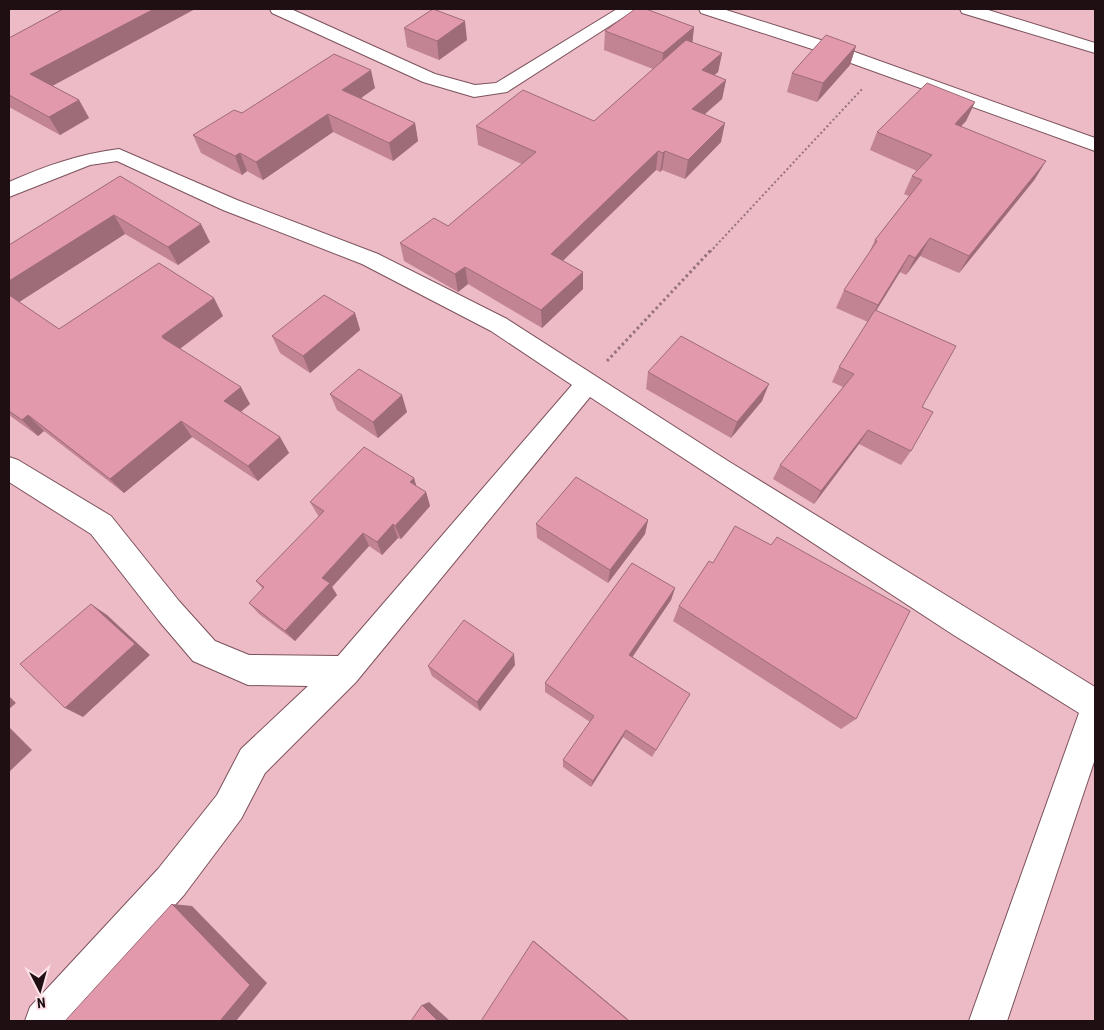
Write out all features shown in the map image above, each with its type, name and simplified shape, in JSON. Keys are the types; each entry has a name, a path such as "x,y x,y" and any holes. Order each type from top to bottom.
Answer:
{"street":[{"path":"278,9 429,78 474,91 501,88 628,9"},
{"path":"707,9 882,68 1095,145"},
{"path":"968,9 1095,48"},
{"path":"9,190 54,170 88,159 119,155 230,205 370,259 499,325 887,576 1095,705"},
{"path":"44,1021 171,882 229,807 253,761 345,671 588,383"},
{"path":"9,468 101,525 204,652 248,670 345,671"},
{"path":"988,1021 1095,712"}],"path":[{"path":"588,383 882,68"}],"building":[{"path":"63,9 154,9 30,74 79,100 49,117 9,95 9,38"},
{"path":"433,9 465,21 437,41 404,28"},
{"path":"635,9 646,9 694,27 663,53 605,31"},
{"path":"826,35 856,46 823,83 792,73"},
{"path":"686,40 722,53 702,70 726,80 692,109 725,123 688,160 665,151 663,153 658,151 551,254 583,272 541,310 465,267 455,274 400,243 434,218 448,226 536,152 476,126 523,90 594,121"},
{"path":"334,54 371,70 342,90 415,123 389,143 328,114 256,162 240,153 235,156 193,135 234,110 242,113"},
{"path":"927,83 975,102 955,124 1046,161 969,256 930,238 915,258 909,255 878,305 844,290 877,241 875,240 922,180 912,176 932,155 877,132"},
{"path":"120,176 201,224 168,247 114,215 9,281 9,245"},
{"path":"159,263 214,298 162,336 163,338 241,387 224,401 280,437 248,466 181,421 110,479 28,415 22,420 9,411 9,295 59,329"},
{"path":"324,295 355,313 303,356 272,336"},
{"path":"875,310 956,346 922,407 933,412 911,451 868,430 821,491 780,465 854,374 839,367"},
{"path":"681,336 769,384 737,422 648,372"},
{"path":"359,369 402,395 373,422 330,394"},
{"path":"364,447 414,478 410,482 426,492 395,526 393,524 377,542 363,533 322,578 330,583 285,631 249,603 264,587 256,581 324,511 310,502"},
{"path":"576,477 648,520 610,570 536,524"},
{"path":"735,526 771,545 777,537 910,611 856,719 679,606 709,561 713,563"},
{"path":"632,563 675,588 629,655 690,694 656,750 626,730 593,781 563,760 594,716 545,683"},
{"path":"91,604 135,644 65,708 20,664"},
{"path":"464,620 514,654 477,702 428,666"},
{"path":"172,904 250,985 220,1021 65,1021"},
{"path":"533,941 629,1021 481,1021"},
{"path":"422,1005 438,1021 411,1021"}]}
